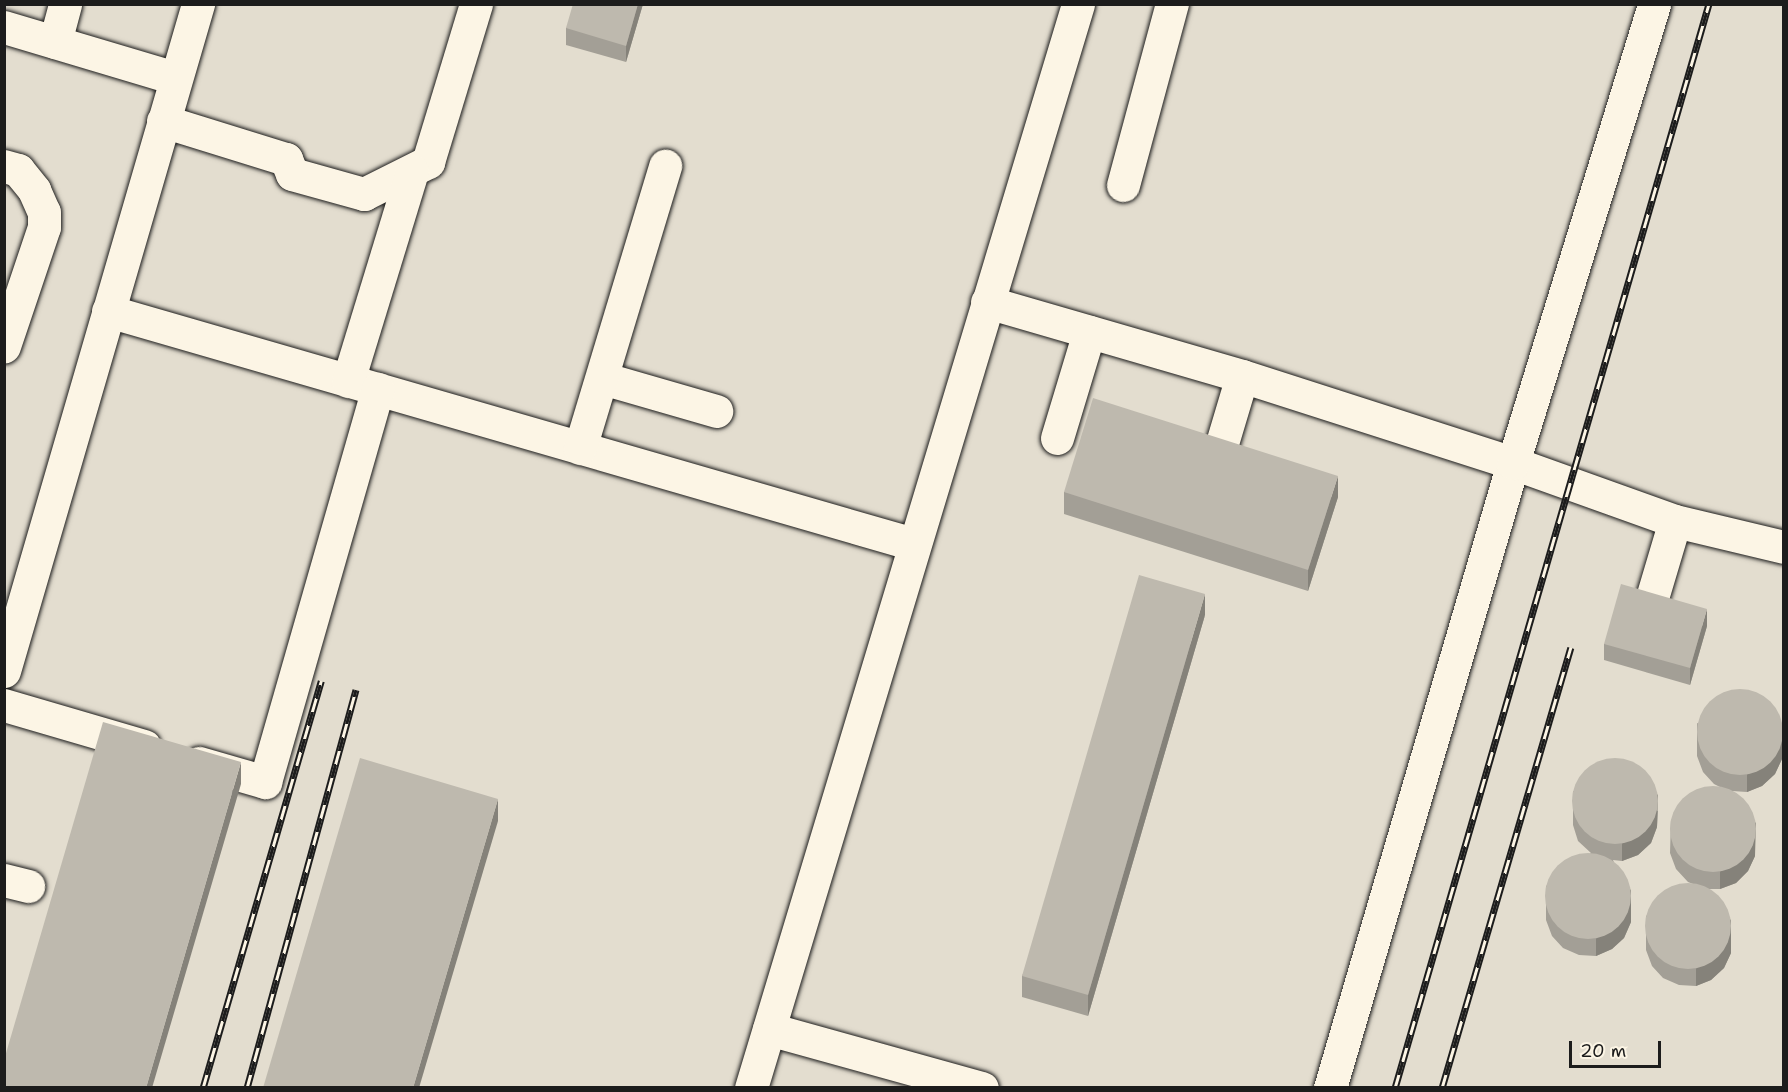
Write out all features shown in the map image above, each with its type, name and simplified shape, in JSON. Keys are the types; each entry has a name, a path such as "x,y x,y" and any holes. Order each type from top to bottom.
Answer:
{"lane":[{"path":"55,42 65,4"},
{"path":"4,671 198,4"},
{"path":"163,121 286,159 292,174 364,194 428,162 476,4"},
{"path":"751,1088 913,544 1078,4"},
{"path":"1123,185 1173,4"},
{"path":"1330,1088 1513,463 1654,4"},
{"path":"4,27 175,78"},
{"path":"4,166 18,170 34,190 44,212 44,227 4,346"},
{"path":"580,448 665,166"},
{"path":"4,705 266,782 363,385 412,172"},
{"path":"987,302 1242,376 1513,463 1675,521 1784,547"},
{"path":"108,311 913,544"},
{"path":"1057,438 1089,332"},
{"path":"1220,450 1242,376"},
{"path":"602,378 716,411"},
{"path":"1652,598 1675,521"},
{"path":"769,1029 938,1082 982,1088"}],"shaded area":[{"path":"5,5 1783,5 1783,1087 5,1087"}],"building":[{"path":"573,4 638,4 626,46 566,28"},
{"path":"1093,398 1338,476 1308,570 1064,492"},
{"path":"1139,575 1205,594 1088,995 1022,976"},
{"path":"1621,584 1707,609 1690,668 1604,644"},
{"path":"1740,689 1764,696 1776,708 1783,732 1776,756 1764,768 1740,775 1716,768 1704,756 1697,732 1704,708 1716,696"},
{"path":"103,722 241,762 146,1088 4,1088 4,1060"},
{"path":"360,758 498,799 413,1088 263,1088"},
{"path":"1615,758 1639,765 1651,777 1658,801 1651,825 1639,837 1615,844 1591,837 1579,825 1572,801 1579,777 1591,765"},
{"path":"1713,786 1737,793 1749,805 1756,829 1749,853 1737,865 1713,872 1689,865 1677,853 1670,829 1677,805 1689,793"},
{"path":"1588,853 1612,860 1624,872 1631,896 1624,920 1612,932 1588,939 1564,932 1552,920 1545,896 1552,872 1564,860"},
{"path":"1688,883 1712,890 1724,902 1731,926 1724,950 1712,962 1688,969 1664,962 1652,950 1645,926 1652,902 1664,890"}],"railway":[{"path":"1395,1088 1709,4"},
{"path":"1442,1088 1571,647"},
{"path":"203,1088 321,681"},
{"path":"247,1088 356,690"}]}
